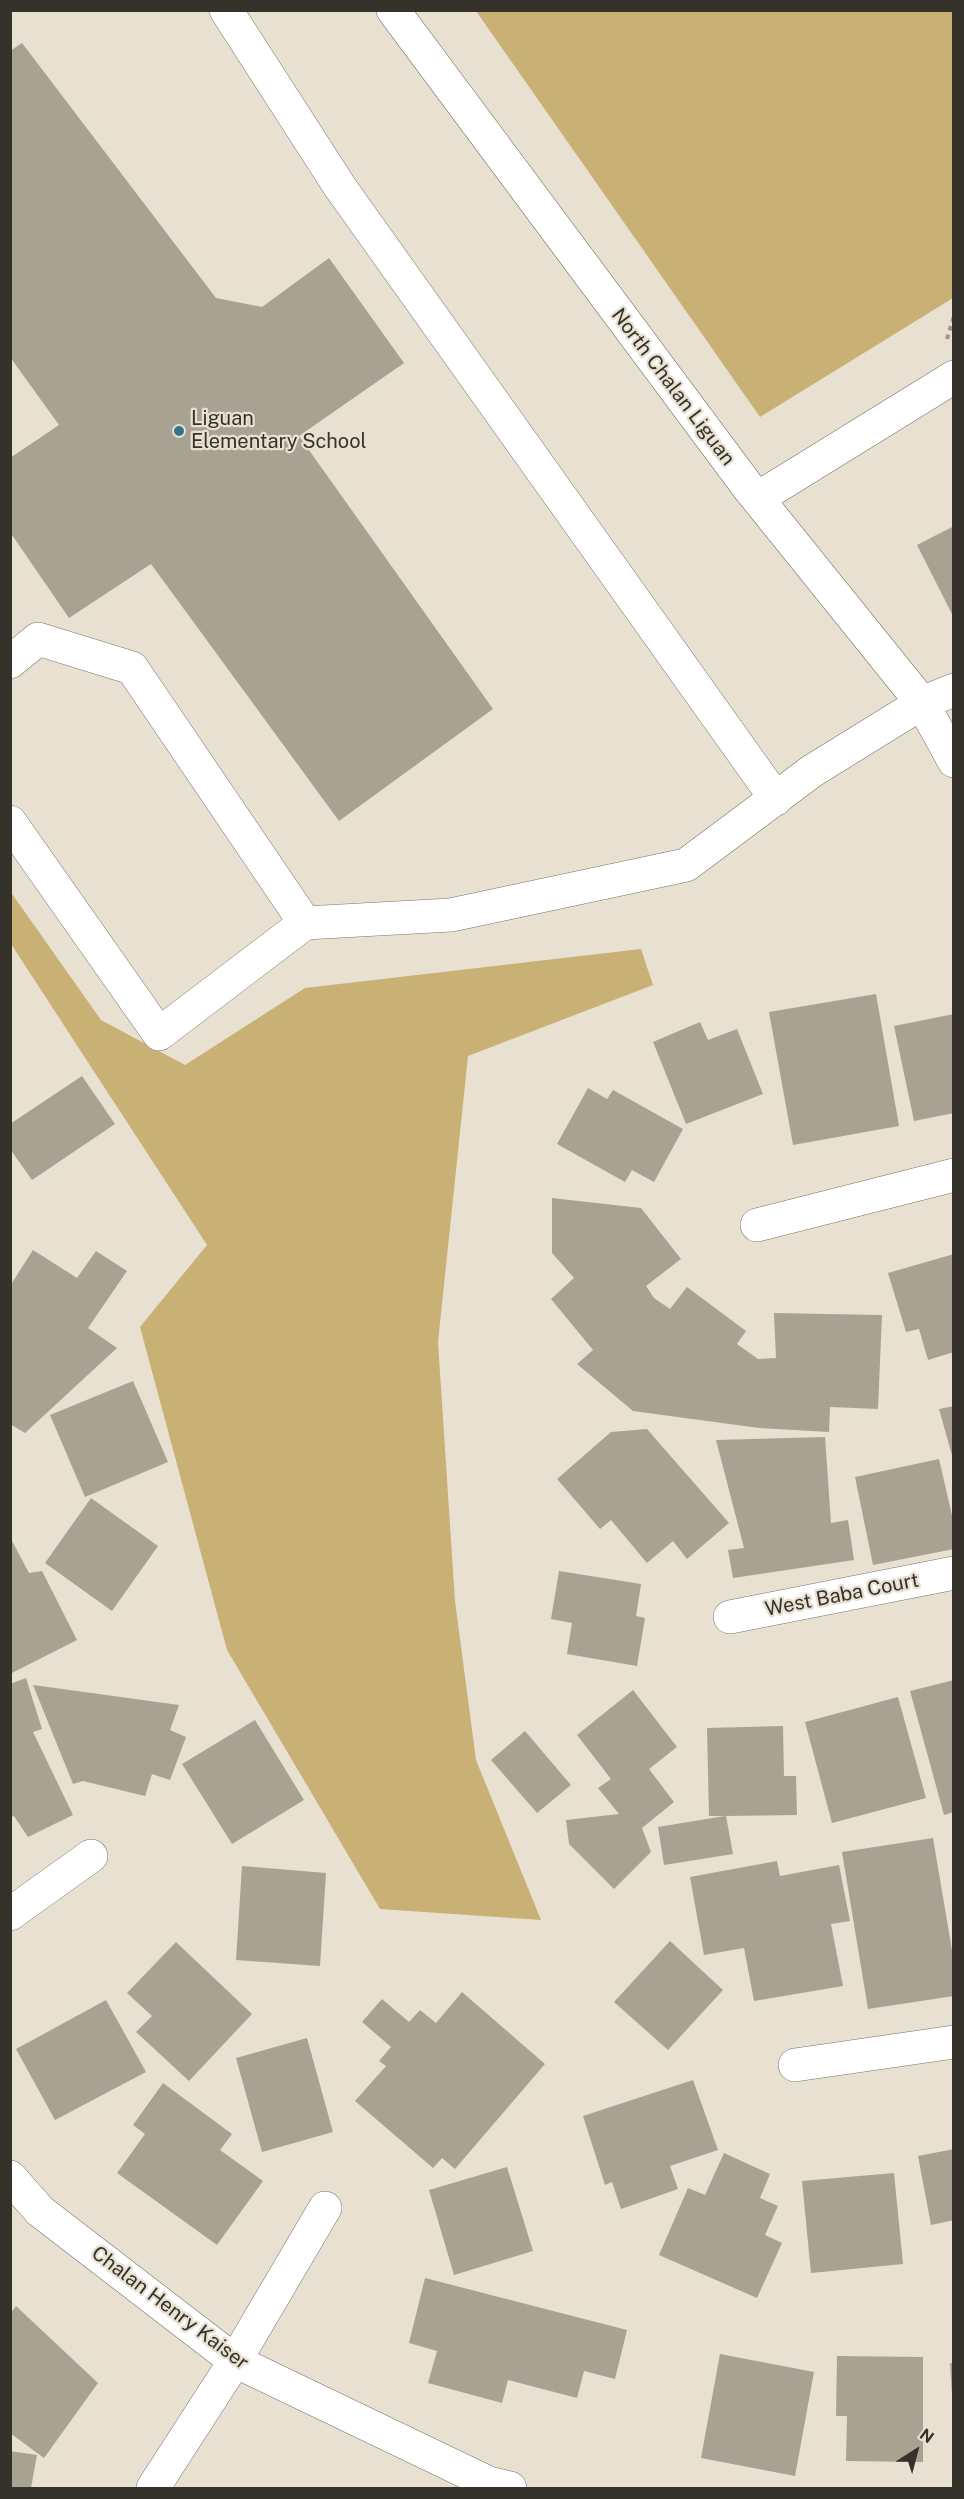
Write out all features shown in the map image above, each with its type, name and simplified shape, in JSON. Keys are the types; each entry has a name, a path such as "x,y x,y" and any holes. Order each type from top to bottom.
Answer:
{"street":[{"path":"226,10 340,187 776,799"},
{"name":"North Chalan Liguan","path":"393,10 758,498 922,704 954,761"},
{"path":"758,498 954,377"},
{"path":"10,662 38,639 132,668 304,923"},
{"path":"10,822 159,1034 304,923 451,915 686,866 812,771 922,704 954,690"},
{"path":"757,1225 954,1175"},
{"name":"West Baba Court","path":"730,1617 954,1573"},
{"path":"10,1914 91,1856"},
{"path":"795,2065 954,2042"},
{"name":"Chalan Henry Kaiser","path":"10,2177 40,2211 235,2361 489,2483 510,2488"},
{"path":"153,2488 235,2361 325,2208"}],"shaded area":[{"path":"476,11 953,11 953,298 760,417"},
{"path":"10,891 101,1020 185,1065 305,988 641,949 653,985 468,1056 438,1342 455,1601 476,1760 541,1920 380,1909 227,1650 140,1327 207,1245 11,944"}],"building":[{"name":"Liguan Elementary School","path":"22,43 216,298 262,307 329,258 404,363 299,436 493,709 339,821 151,564 69,618 10,532 10,458 59,425 10,357 10,51"},
{"path":"954,526 954,613 952,614 917,545"},
{"path":"876,994 899,1126 793,1145 769,1012"},
{"path":"954,1014 954,1113 914,1121 894,1026"},
{"path":"700,1022 708,1040 737,1029 763,1094 686,1124 653,1042"},
{"path":"82,1076 115,1124 32,1180 10,1149 10,1124"},
{"path":"588,1088 607,1099 613,1090 683,1129 654,1182 632,1170 625,1182 557,1144"},
{"path":"552,1198 641,1208 681,1259 646,1286 654,1298 670,1309 687,1287 746,1331 737,1344 758,1359 776,1358 774,1313 882,1315 878,1409 830,1407 829,1432 759,1428 633,1411 577,1364 593,1350 551,1299 574,1278 552,1253"},
{"path":"33,1250 77,1278 96,1251 127,1271 88,1328 117,1348 25,1433 10,1424 10,1286"},
{"path":"954,1254 954,1352 928,1360 919,1329 906,1332 888,1273"},
{"path":"133,1381 168,1462 85,1497 50,1415"},
{"path":"954,1406 954,1459 953,1459 939,1409"},
{"path":"647,1429 729,1523 687,1559 673,1541 647,1563 611,1520 600,1529 557,1479 611,1432"},
{"path":"825,1437 831,1523 848,1520 854,1560 733,1578 728,1550 744,1548 716,1440"},
{"path":"939,1459 954,1524 954,1549 873,1565 855,1477"},
{"path":"91,1498 158,1546 112,1611 45,1563"},
{"path":"10,1537 29,1573 42,1571 77,1640 10,1674"},
{"path":"559,1571 641,1584 636,1616 645,1618 637,1666 567,1654 572,1623 551,1619"},
{"path":"26,1678 42,1729 33,1732 73,1815 28,1837 14,1816 10,1818 10,1684"},
{"path":"954,1680 954,1812 944,1815 910,1691"},
{"path":"33,1685 179,1705 170,1730 186,1737 170,1780 152,1774 145,1796 83,1781 73,1784"},
{"path":"633,1690 677,1747 649,1769 674,1802 642,1828 651,1852 614,1889 569,1844 566,1820 619,1814 598,1788 611,1779 577,1735"},
{"path":"898,1697 926,1798 832,1823 805,1722"},
{"path":"255,1720 304,1800 232,1844 182,1764"},
{"path":"783,1726 784,1776 796,1776 797,1815 726,1816 733,1854 664,1865 658,1827 725,1816 709,1816 707,1728"},
{"path":"525,1731 571,1785 537,1813 491,1760"},
{"path":"933,1838 954,1962 954,1996 868,2009 842,1852"},
{"path":"777,1861 780,1876 839,1865 850,1921 831,1924 843,1986 754,2001 744,1948 704,1955 690,1877"},
{"path":"242,1866 326,1873 320,1966 236,1960"},
{"path":"670,1941 723,1990 668,2050 614,2002"},
{"path":"176,1942 252,2014 189,2081 136,2032 152,2016 127,1993"},
{"path":"462,1992 545,2064 455,2169 442,2158 433,2168 355,2101 386,2066 379,2061 391,2047 362,2022 382,1999 409,2022 420,2010 436,2023"},
{"path":"106,2000 146,2072 55,2120 16,2049"},
{"path":"307,2038 333,2132 262,2152 236,2058"},
{"path":"693,2080 718,2150 670,2166 678,2189 621,2209 612,2182 605,2185 583,2116"},
{"path":"163,2083 232,2134 220,2150 263,2181 217,2245 117,2173 145,2134 133,2125"},
{"path":"954,2149 954,2220 931,2225 918,2156"},
{"path":"724,2153 770,2174 760,2198 778,2206 765,2235 782,2243 757,2298 659,2255 688,2188 705,2195"},
{"path":"507,2167 533,2251 454,2275 429,2190"},
{"path":"894,2173 903,2264 811,2273 802,2181"},
{"path":"425,2278 627,2330 615,2379 584,2371 577,2398 508,2380 502,2403 428,2383 437,2351 409,2343"},
{"path":"16,2306 98,2383 44,2458 10,2433 10,2314"},
{"path":"720,2354 814,2372 795,2476 701,2458"},
{"path":"837,2356 923,2357 923,2462 846,2461 847,2416 836,2416"},
{"path":"950,2363 954,2363 954,2395 952,2395"},
{"path":"10,2451 37,2455 31,2488 10,2488"}],"place":[{"name":"Liguan Elementary School","path":"179,431"}]}
